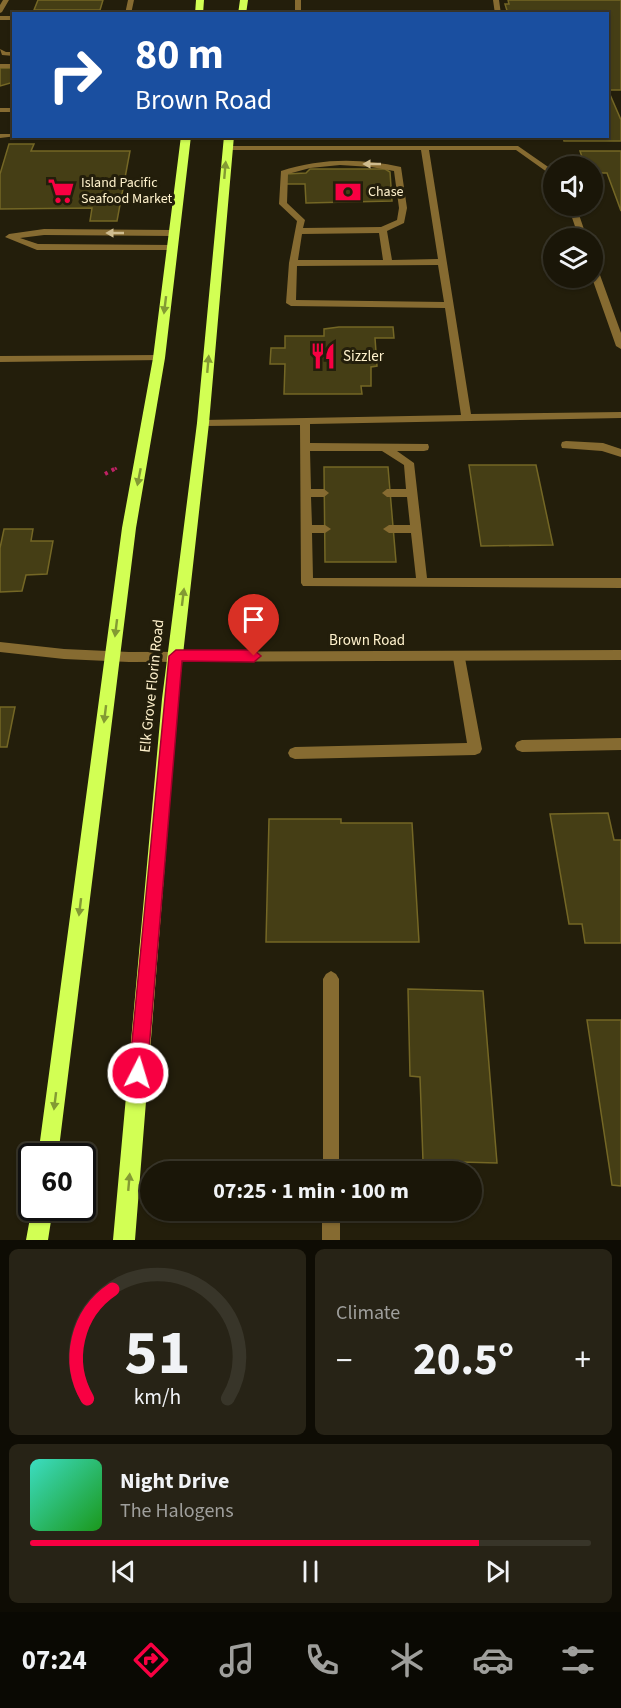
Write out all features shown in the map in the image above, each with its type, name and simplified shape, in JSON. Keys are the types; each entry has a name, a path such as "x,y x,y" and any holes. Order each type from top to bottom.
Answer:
{"main road":[{"path":"50,1143 129,528 159,358 186,138"},
{"name":"Elk Grove Florin Road","path":"124,1240 176,656 203,423 228,142"},
{"path":"37,1240 40,1221"}],"street":[{"path":"0,11 6,0"},
{"path":"389,138 389,148"},
{"path":"517,138 518,148"},
{"path":"228,142 389,148 518,148 543,167"},
{"path":"425,148 466,416"},
{"path":"298,231 383,230 401,221 403,208 398,169 380,164 301,166 284,173 283,204 301,220 298,231 293,263 291,303 449,305"},
{"path":"383,230 388,262"},
{"path":"5,237 44,232 174,233"},
{"path":"5,237 37,247 172,247"},
{"path":"293,263 442,262"},
{"path":"600,288 621,346"},
{"path":"0,359 159,358"},
{"path":"203,423 305,423 466,416 621,415"},
{"path":"305,423 307,583 621,583"},
{"path":"566,446 603,447 621,453"},
{"path":"305,447 424,447"},
{"path":"384,447 409,464 422,583"},
{"path":"305,493 324,493"},
{"path":"387,493 412,493"},
{"path":"306,529 325,529"},
{"path":"389,529 416,529"},
{"name":"Brown Road","path":"0,647 47,654 112,656 459,658 621,655"},
{"path":"295,753 475,749 459,658"},
{"path":"522,746 621,744"},
{"path":"331,979 331,1161"},
{"path":"331,1221 331,1240"}],"building":[{"path":"38,0 103,0 100,10 34,10"},
{"path":"508,0 621,0 621,90 609,90 609,12 507,12 505,4 509,4"},
{"path":"0,68 12,68 12,83 0,86"},
{"path":"609,92 621,120 621,141 564,141 563,138 609,138"},
{"name":"Island Pacific Seafood Market","path":"9,144 34,144 31,151 130,151 117,221 90,221 92,208 0,209 0,174"},
{"path":"580,151 621,151 621,211 607,173 603,173 603,156 582,156"},
{"name":"Chase","path":"310,169 385,169 390,172 392,201 306,203 305,184 286,184 286,174 306,173"},
{"name":"Sizzler","path":"393,327 394,338 375,338 377,366 371,367 371,386 361,386 362,394 284,394 285,364 270,364 271,348 285,348 285,336 324,336 324,329"},
{"path":"469,465 536,465 553,545 481,546"},
{"path":"324,467 388,467 396,562 325,562"},
{"path":"4,529 33,529 31,541 53,541 47,574 26,575 22,591 0,592 0,548"},
{"path":"0,707 15,707 7,747 0,747"},
{"path":"608,813 614,840 621,840 621,943 585,943 582,924 569,924 550,814"},
{"path":"269,819 341,819 341,823 412,823 419,942 266,942"},
{"path":"408,989 483,991 497,1163 423,1161 420,1077 410,1076"},
{"path":"587,1020 621,1020 621,1186 612,1185"}],"place":[{"name":"Island Pacific Seafood Market","path":"61,191"},
{"name":"Chase","path":"348,192"},
{"name":"Sizzler","path":"323,356"}],"route":[{"path":"138,1073 170,699 176,656 254,656"}]}
